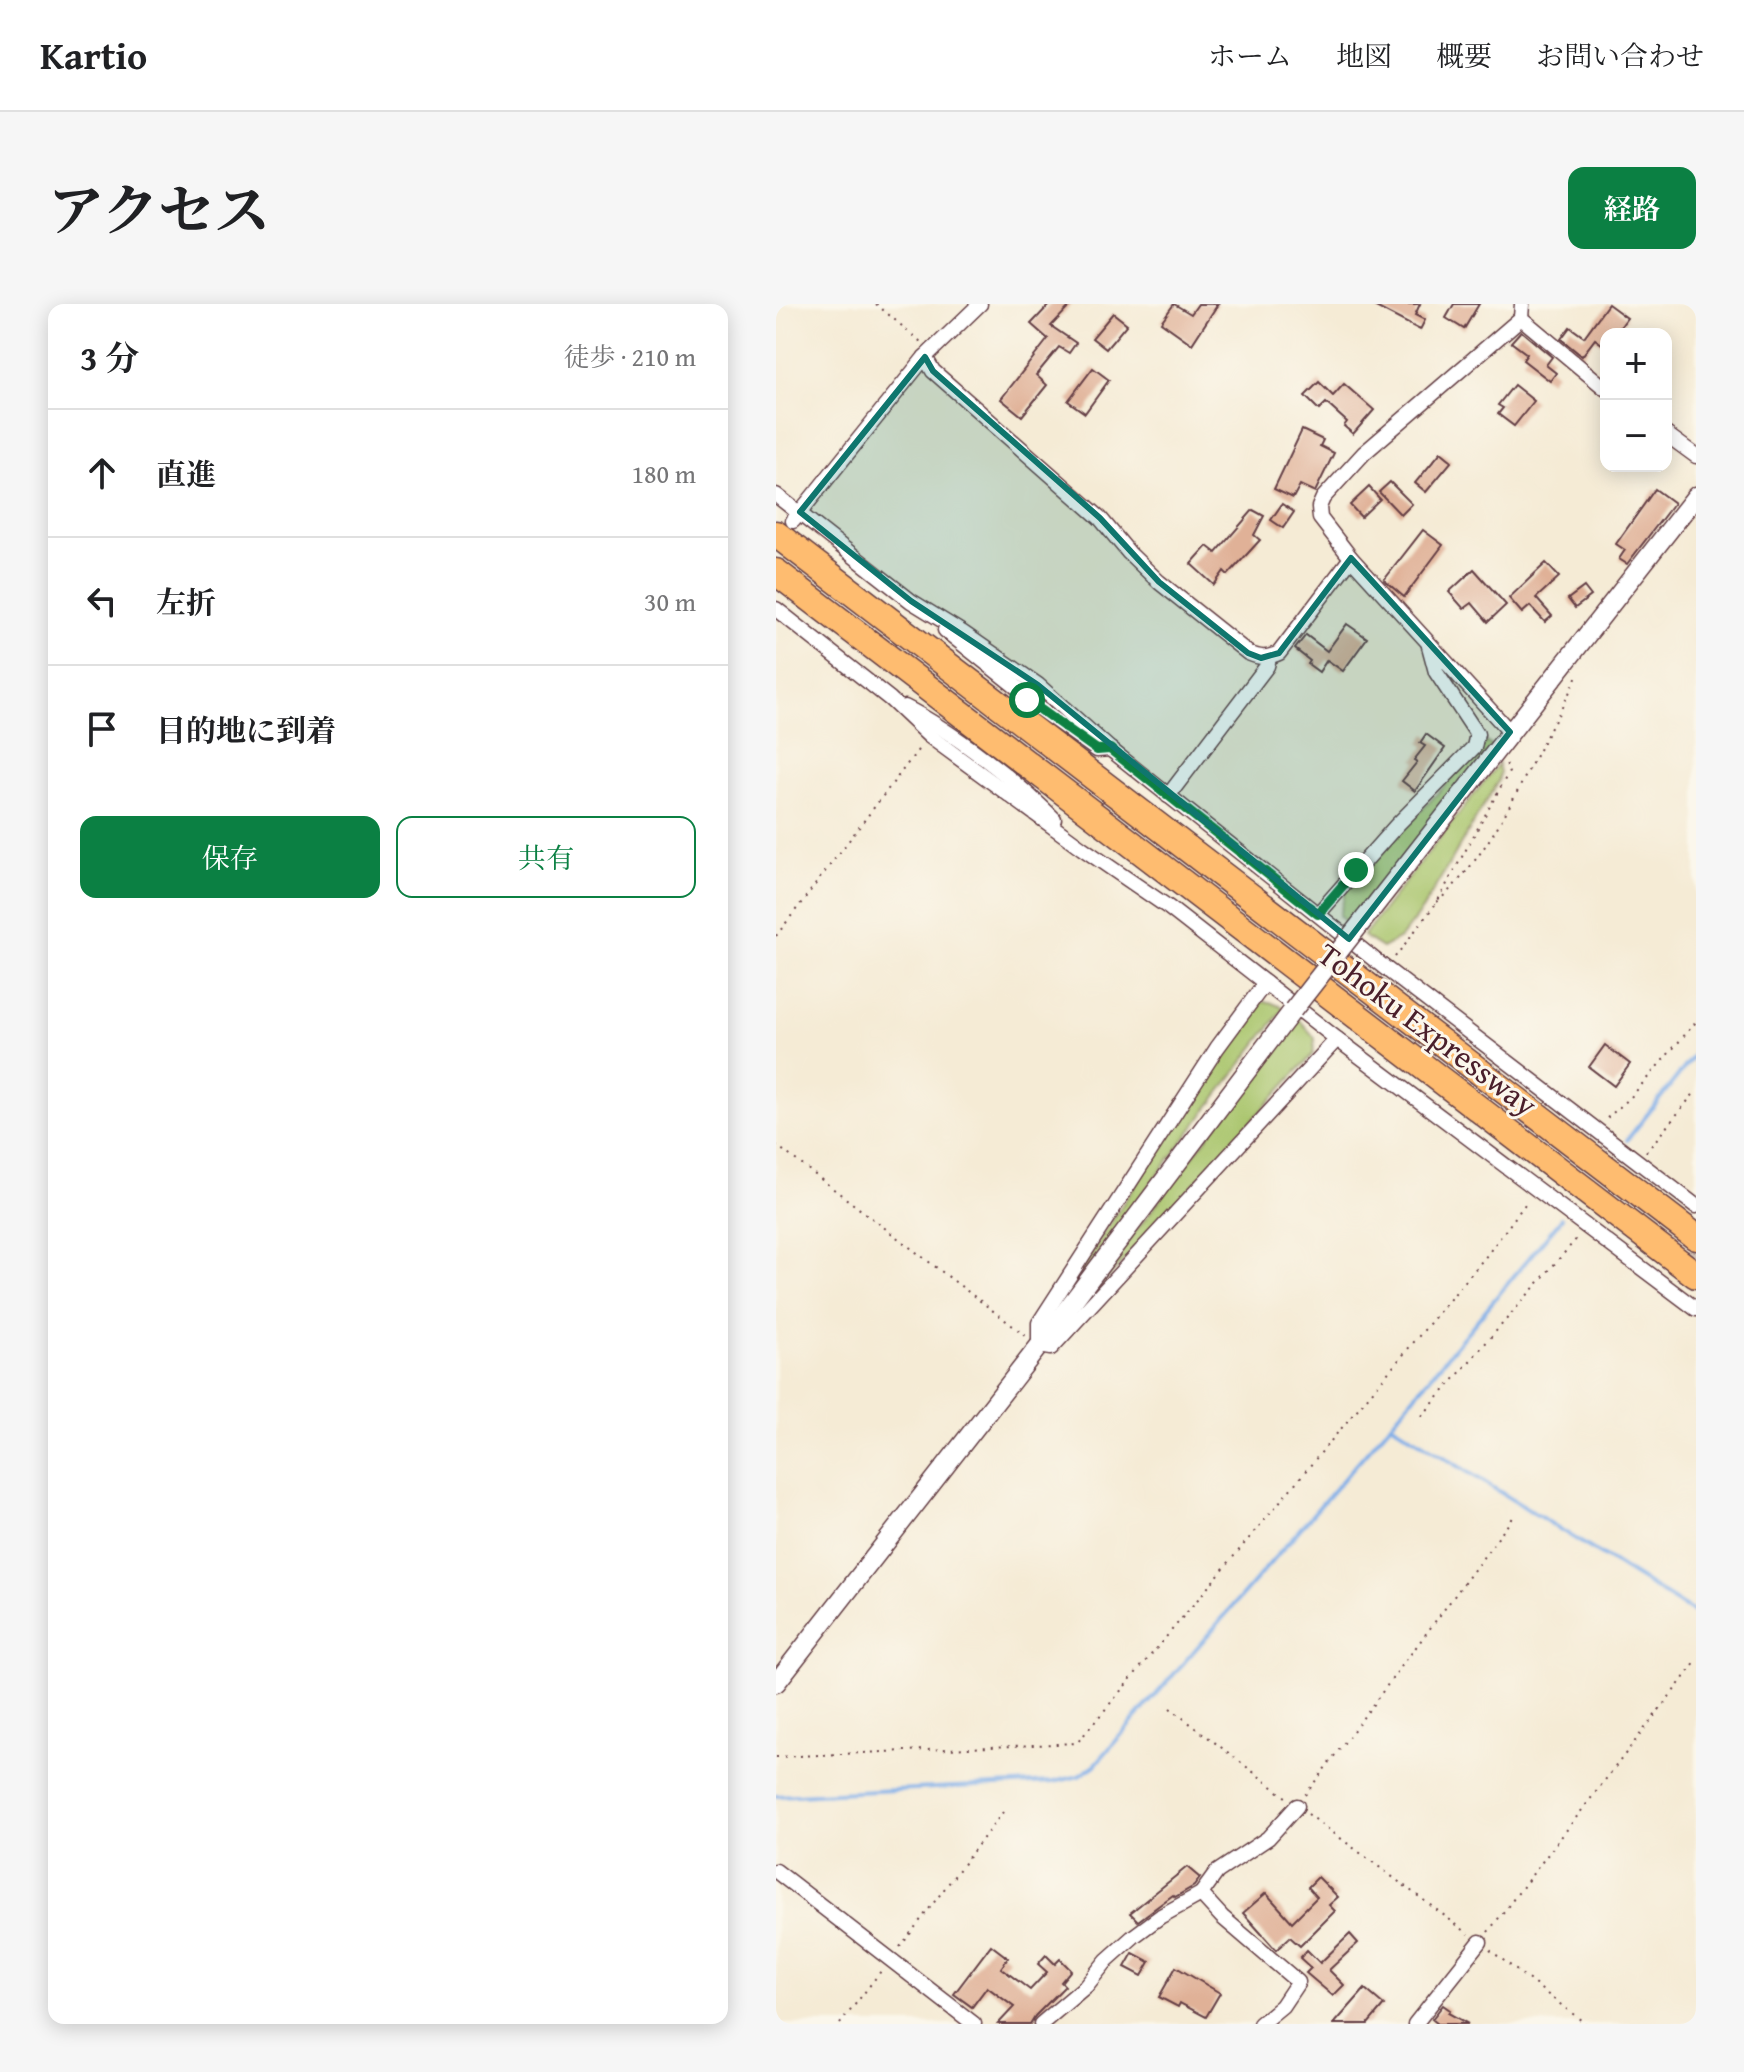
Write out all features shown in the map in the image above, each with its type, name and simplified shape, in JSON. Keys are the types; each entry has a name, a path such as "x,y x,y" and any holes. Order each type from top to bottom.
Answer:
{"highway":[{"name":"Tohoku Expressway","path":"790,522 1696,1237"},
{"name":"Tohoku Expressway","path":"776,572 1680,1280"}],"street":[{"path":"790,522 927,355 980,304"},
{"path":"1505,738 1429,643 1351,558 1320,518 1319,507 1323,498 1364,453 1521,311 1600,383"},
{"path":"927,355 933,371 1100,518 1129,553 1159,582 1248,653 1261,658 1279,653 1351,558"},
{"path":"1672,438 1696,456"},
{"path":"776,495 790,522 1038,685 1110,749 1385,968 1696,1206"},
{"path":"776,1683 1039,1346 1293,1010 1696,496"},
{"path":"911,601 1024,693 1025,702 1097,750 1110,749"},
{"path":"776,609 890,699 929,736 1168,907 1536,1189 1587,1226 1680,1280 1696,1309"},
{"path":"1318,914 1386,837 1474,747 1477,734 1436,672 1429,643"},
{"path":"1168,796 1267,666 1269,658"},
{"path":"890,699 930,719 985,755 1035,799 1082,848"},
{"path":"1039,1346 1039,1323 1217,1048 1265,983"},
{"path":"1039,1346 1051,1348 1337,1039"},
{"path":"1041,2024 1086,1986 1107,1960 1134,1936 1161,1916 1201,1894 1217,1872 1268,1838 1297,1806"},
{"path":"776,1871 974,2024"},
{"path":"1201,1894 1222,1917 1298,1982 1282,2006 1260,2024"},
{"path":"1415,2024 1480,1942"}],"path":[{"path":"876,304 912,333 927,355"},
{"path":"1437,902 1457,885 1479,856 1519,788 1580,667"},
{"path":"776,936 929,736"},
{"path":"1385,968 1437,902 1509,772 1505,738"},
{"path":"1595,1129 1630,1098 1696,1022"},
{"path":"1638,1162 1696,1091"},
{"path":"776,1145 1039,1346"},
{"path":"776,1757 1077,1743 1477,1268 1536,1189"},
{"path":"1422,1416 1587,1226"},
{"path":"1297,1806 1515,1515"},
{"path":"1480,1942 1696,1662"},
{"path":"1170,1708 1586,2024"},
{"path":"840,2024 1003,1812"}],"highlighted area":[{"path":"925,357 933,371 1100,518 1159,582 1248,653 1261,658 1279,653 1351,558 1510,732 1349,939 1038,685 911,601 800,512"}],"green space":[{"path":"1486,742 1492,746 1349,926 1339,916 1346,890"},
{"path":"1498,764 1498,781 1422,910 1400,938 1382,948 1363,936"},
{"path":"1261,1002 1284,1008 1049,1318 1224,1047"},
{"path":"1298,1018 1315,1038 1313,1054 1062,1328"}],"building":[{"path":"1050,304 1072,304 1051,326 1076,343 1069,353 1059,347 1036,375 1047,385 1022,416 1001,399 1048,339 1031,324"},
{"path":"1174,304 1191,314 1198,304 1218,304 1192,344 1161,322"},
{"path":"1370,304 1420,304 1415,315 1425,320 1420,330"},
{"path":"1454,304 1479,304 1464,329 1446,318"},
{"path":"1608,304 1627,318 1620,328 1600,328 1600,343 1595,339 1582,356 1561,339 1570,327 1584,337"},
{"path":"1113,313 1127,324 1106,349 1092,338"},
{"path":"1521,331 1552,357 1546,365 1556,373 1550,381 1523,360 1527,354 1511,342"},
{"path":"1093,368 1109,380 1085,413 1068,401"},
{"path":"1319,382 1333,396 1344,384 1374,410 1353,434 1344,426 1347,422 1326,403 1319,410 1305,396"},
{"path":"1514,385 1534,401 1514,426 1498,414 1503,408 1498,405"},
{"path":"1302,430 1323,440 1320,446 1334,453 1315,492 1300,485 1293,498 1274,489"},
{"path":"1441,452 1452,461 1426,492 1415,483"},
{"path":"1390,482 1412,504 1401,515 1379,492"},
{"path":"1369,487 1380,499 1361,517 1350,505"},
{"path":"1655,489 1674,503 1627,564 1619,559 1625,550 1616,544"},
{"path":"1282,504 1294,512 1283,528 1271,520"},
{"path":"1253,510 1264,516 1254,535 1260,540 1228,575 1224,571 1214,585 1191,564 1207,546 1216,553"},
{"path":"1423,530 1443,545 1404,597 1384,580"},
{"path":"1546,563 1559,577 1536,598 1552,616 1545,622 1530,606 1522,613 1509,598"},
{"path":"1474,569 1506,605 1488,622 1472,603 1464,609 1449,592"},
{"path":"1584,587 1591,596 1575,608 1568,599"},
{"path":"1347,624 1367,638 1343,671 1327,660 1319,672 1295,649 1306,635 1327,651"},
{"path":"1426,734 1445,748 1415,791 1402,781 1417,762 1414,760 1425,746 1420,743"},
{"path":"1605,1045 1630,1064 1614,1086 1589,1067"},
{"path":"1187,1867 1200,1878 1194,1886 1175,1897 1173,1895 1138,1921 1130,1913"},
{"path":"1318,1877 1338,1897 1329,1905 1335,1911 1300,1946 1290,1937 1276,1950 1243,1913 1266,1893 1292,1922 1317,1897 1308,1887"},
{"path":"1350,1934 1358,1943 1329,1970 1344,1985 1333,1996 1306,1973 1311,1968 1300,1958 1307,1950 1320,1963"},
{"path":"991,1945 1008,1958 1001,1968 1030,1990 1047,1972 1038,1964 1046,1955 1055,1964 1060,1959 1071,1970 1061,1982 1065,1986 1030,2024 998,2024 1014,2007 987,1987 972,2007 954,1994"},
{"path":"1133,1953 1150,1962 1142,1976 1125,1967"},
{"path":"1176,1967 1220,1993 1206,2017 1180,2003 1178,2007 1159,1997"},
{"path":"1365,1989 1384,2005 1368,2024 1334,2024"},
{"path":"1443,2005 1450,2010 1448,2013 1468,2024 1438,2024 1432,2019"}],"waterway":[{"path":"1627,1140 1696,1053"},
{"path":"776,1796 1054,1782 1079,1776 1095,1765 1391,1424 1562,1218"},
{"path":"1391,1424 1696,1614"}],"tunnel":[{"path":"1676,1277 1696,1252"}],"route":[{"path":"1027,700 1097,750 1110,749 1318,914 1356,870"}]}
